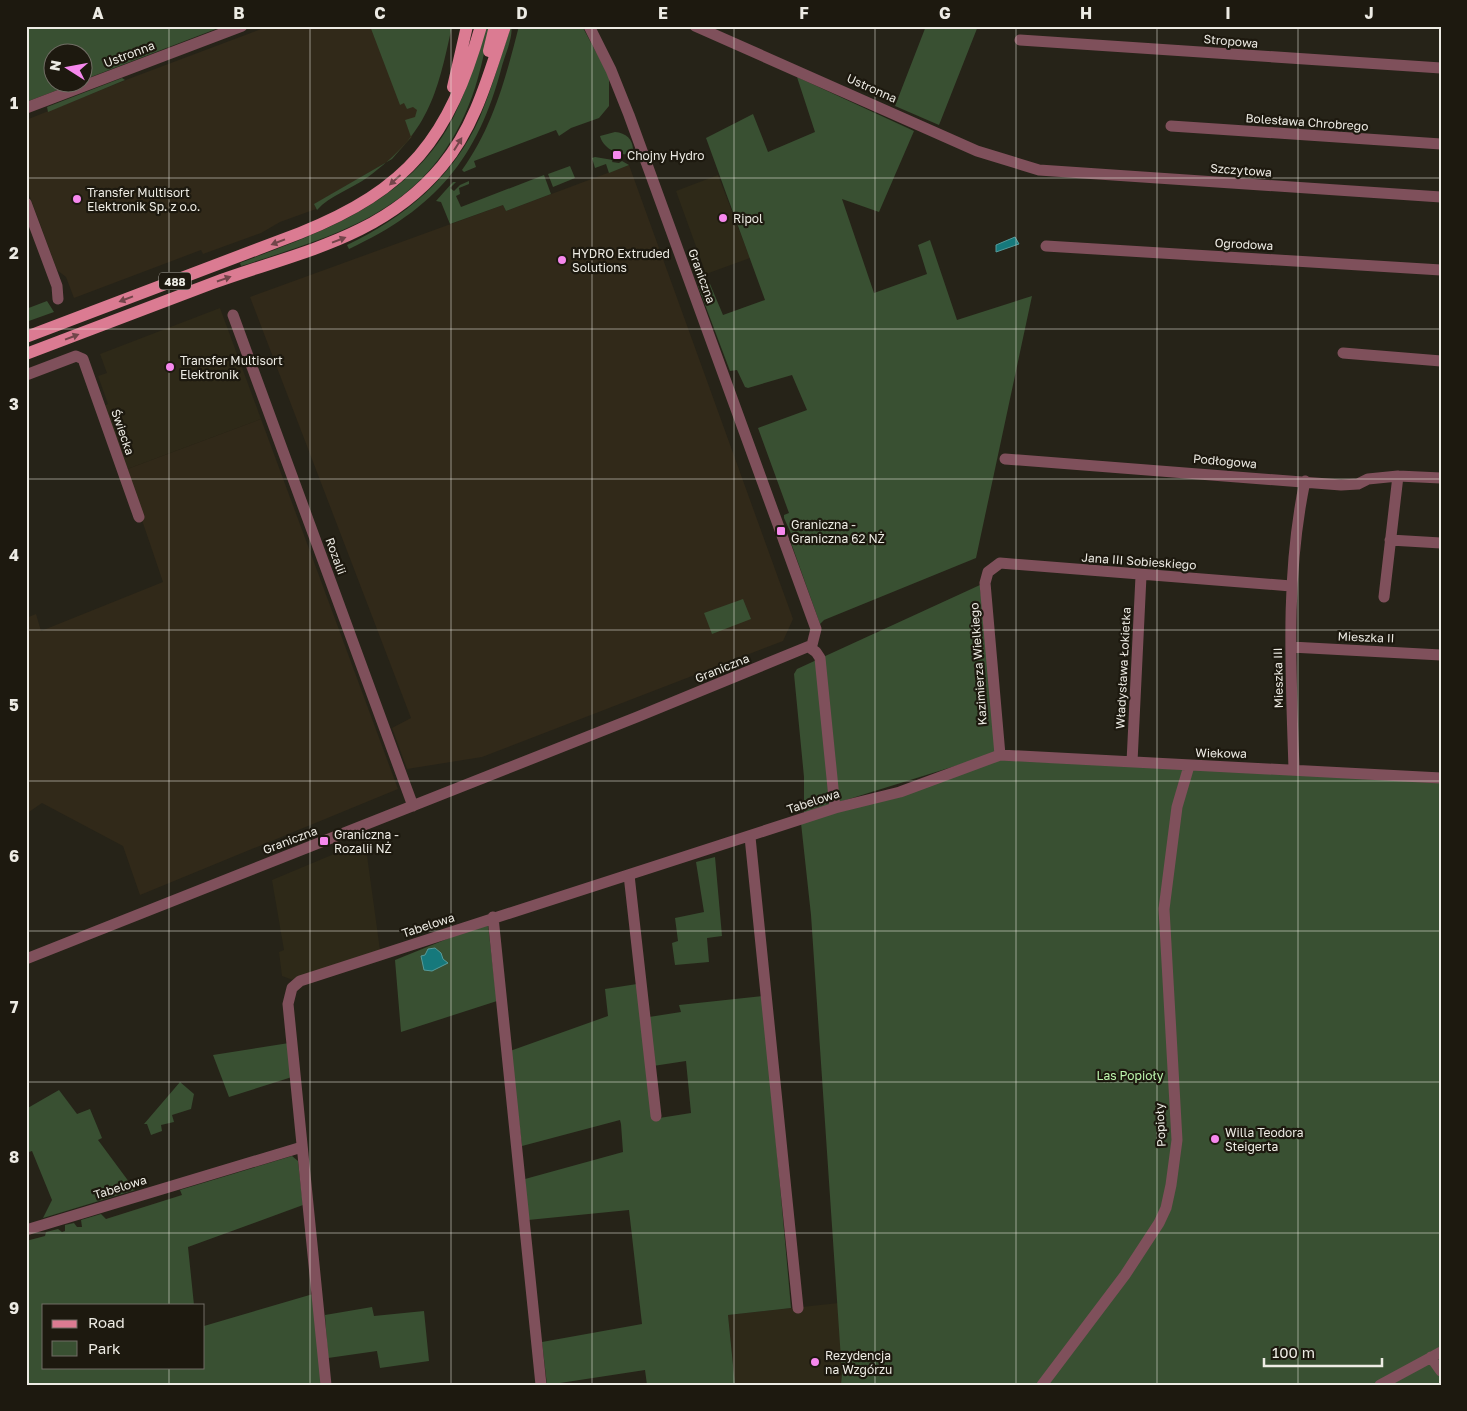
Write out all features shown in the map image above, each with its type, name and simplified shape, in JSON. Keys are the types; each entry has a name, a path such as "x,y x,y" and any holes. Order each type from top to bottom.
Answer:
{"main road":[{"name":"488","path":"26,337 300,233 348,212 375,196 403,174 423,153 440,125 453,90 467,26"},
{"path":"440,125 467,69 481,26"},
{"path":"481,96 483,75 495,26"},
{"name":"488","path":"26,354 213,283 338,241 373,225 408,200 443,165 462,138 481,96 505,26"}],"street":[{"name":"Ustronna","path":"26,108 242,26"},
{"name":"Graniczna","path":"26,959 809,647 814,641 816,629 803,592 629,115 611,70 589,26"},
{"name":"Ustronna","path":"695,26 977,151 1039,170"},
{"name":"Stropowa","path":"1020,40 1441,68"},
{"name":"Bolesława Chrobrego","path":"1171,126 1441,144"},
{"name":"Szczytowa","path":"1039,170 1441,197"},
{"path":"26,203 57,286 58,299"},
{"name":"Ogrodowa","path":"1046,246 1441,270"},
{"name":"Rozalii","path":"233,315 413,806"},
{"path":"1343,353 1441,361"},
{"name":"Świecka","path":"26,375 80,357 83,359 139,517"},
{"name":"Podłogowa","path":"1005,459 1358,484 1368,479 1398,476 1441,478"},
{"path":"1384,597 1398,476"},
{"name":"Mieszka III","path":"1294,769 1291,586 1296,523 1304,481"},
{"path":"1390,540 1441,543"},
{"name":"Jana III Sobieskiego","path":"988,572 1000,563 1141,576 1291,586"},
{"name":"Kazimierza Wielkiego","path":"988,572 985,583 1000,755"},
{"name":"Władysława Łokietka","path":"1132,762 1141,576"},
{"path":"809,647 820,658 835,808"},
{"name":"Mieszka II","path":"1291,647 1441,655"},
{"name":"Wiekowa","path":"1000,755 1441,778"},
{"name":"Tabelowa","path":"26,1230 302,1147 288,1004 292,988 307,978 493,917 750,837 835,808 900,792 1000,755"},
{"name":"Popioły","path":"1042,1385 1124,1275 1159,1223 1171,1185 1177,1134 1173,1100 1164,909 1177,807 1189,766"},
{"path":"750,837 798,1308"},
{"path":"629,875 656,1116"},
{"path":"493,917 541,1385"},
{"path":"302,1147 326,1385"},
{"path":"1380,1385 1436,1355 1441,1370"}],"shaded area":[{"path":"269,26 373,26 421,102 412,137 392,159 315,204 316,209 280,222 261,233 203,254 201,250 74,298 66,277 57,270 26,186 26,120"},
{"path":"629,165 793,619 783,641 482,757 407,769 392,728 411,718 250,297 503,205 506,211"},
{"path":"718,175 750,258 706,274 676,191"},
{"path":"220,308 261,419 125,470 103,406 108,404 98,376 107,373 100,354"},
{"path":"261,419 398,789 140,895 123,846 42,803 26,814 26,618 36,614 41,631 163,582 125,470"},
{"path":"365,841 380,950 293,980 282,976 279,952 284,950 272,880"},
{"path":"848,1302 858,1385 735,1385 728,1315"}],"green space":[{"path":"26,26 216,26 216,29 92,77 92,42 42,42 42,92 52,92 26,102"},
{"path":"370,26 452,26 435,93 427,111 411,136 405,120 415,117 417,110 413,107 407,109 404,103 400,105"},
{"path":"485,26 490,26 472,97 450,143 428,172 403,195 375,214 345,229 312,242 241,266 240,263 303,239 362,210 390,192 414,171 436,146 454,116 468,83"},
{"path":"511,26 510,40 492,99 480,128 466,154 449,177 429,198 406,217 349,249 347,245 388,222 425,193 442,177 456,159 480,117"},
{"path":"519,26 538,26 539,28 582,26 609,76 609,106 599,118 571,128 559,136 556,130 474,161 476,167 464,172 462,170 482,137 497,101"},
{"path":"926,26 978,26 939,125 895,106"},
{"path":"797,77 914,131 879,212 842,199 874,293 927,274 918,245 930,240 957,320 1032,296 976,558 824,620 820,624 790,540 793,538 784,518 784,515 789,513 758,428 807,410 792,375 748,388 745,387 737,370 730,371 698,286 710,284 723,315 765,300 706,138 753,114 768,152 815,132"},
{"path":"122,78 125,80 48,112 47,107 86,92 92,92 92,90"},
{"path":"615,132 626,135 630,140 633,150 630,154 621,154 604,144 600,136"},
{"path":"411,137 392,159 386,162 404,145"},
{"path":"592,158 613,160 612,162 619,163 622,161 629,165 609,173 606,164 595,168"},
{"path":"386,162 368,177 328,200 317,210 314,204"},
{"path":"570,166 575,178 553,187 548,174"},
{"path":"544,175 551,194 506,211 503,205 450,224 441,202 436,201 453,182 456,182 450,188 454,191 460,185 469,181 469,184 459,188 460,194 456,196 461,207"},
{"path":"47,301 54,312 26,322 26,309"},
{"path":"980,585 997,753 804,813 804,777 794,674 797,669"},
{"path":"743,599 751,619 712,634 704,613"},
{"name":"Las Popioły","path":"996,754 1441,773 1441,1385 841,1385 842,1374 811,915 801,823"},
{"path":"715,857 722,936 707,938 709,962 675,965 672,943 678,941 675,918 704,912 696,862"},
{"path":"484,924 488,925 497,1001 401,1032 395,960"},
{"path":"637,984 653,1119 691,1113 686,1061 653,1066 649,1017 681,1012 679,1005 763,996 791,1308 728,1315 735,1385 647,1385 645,1370 547,1385 542,1342 642,1324 629,1210 528,1220 525,1179 623,1152 621,1124 620,1120 522,1146 510,1051 608,1016 605,989"},
{"path":"289,1043 292,1077 229,1097 213,1055"},
{"path":"180,1082 194,1094 191,1109 172,1115 174,1122 161,1125 162,1131 151,1135 147,1124 144,1124"},
{"path":"59,1090 77,1114 90,1109 102,1138 98,1140 135,1190 43,1218 52,1200 32,1151 26,1153 26,1109"},
{"path":"292,1156 298,1161 303,1205 188,1247 194,1304 42,1304 42,1368 205,1368 205,1326 313,1294 322,1385 26,1385 26,1241 45,1236 46,1232 58,1229 62,1232 65,1231 65,1225 74,1223 77,1227 82,1227 81,1220 101,1214 106,1219 182,1195 180,1190"},
{"path":"372,1307 374,1316 424,1311 429,1361 380,1368 377,1351 328,1358 325,1315"}],"water":[{"path":"1015,237 1019,244 996,252 996,245"},
{"path":"435,948 448,963 432,971 424,970 421,956 425,955 428,949"}],"place":[{"name":"Chojny Hydro","path":"617,155"},
{"name":"Transfer Multisort Elektronik Sp. z o.o.","path":"77,199"},
{"name":"Ripol","path":"723,218"},
{"name":"HYDRO Extruded Solutions","path":"562,260"},
{"name":"Transfer Multisort Elektronik","path":"170,367"},
{"name":"Graniczna - Graniczna 62 NŻ","path":"781,531"},
{"name":"Graniczna - Rozalii NŻ","path":"324,841"},
{"name":"Willa Teodora Steigerta","path":"1215,1139"},
{"name":"Rezydencja na Wzgórzu","path":"815,1362"}]}
